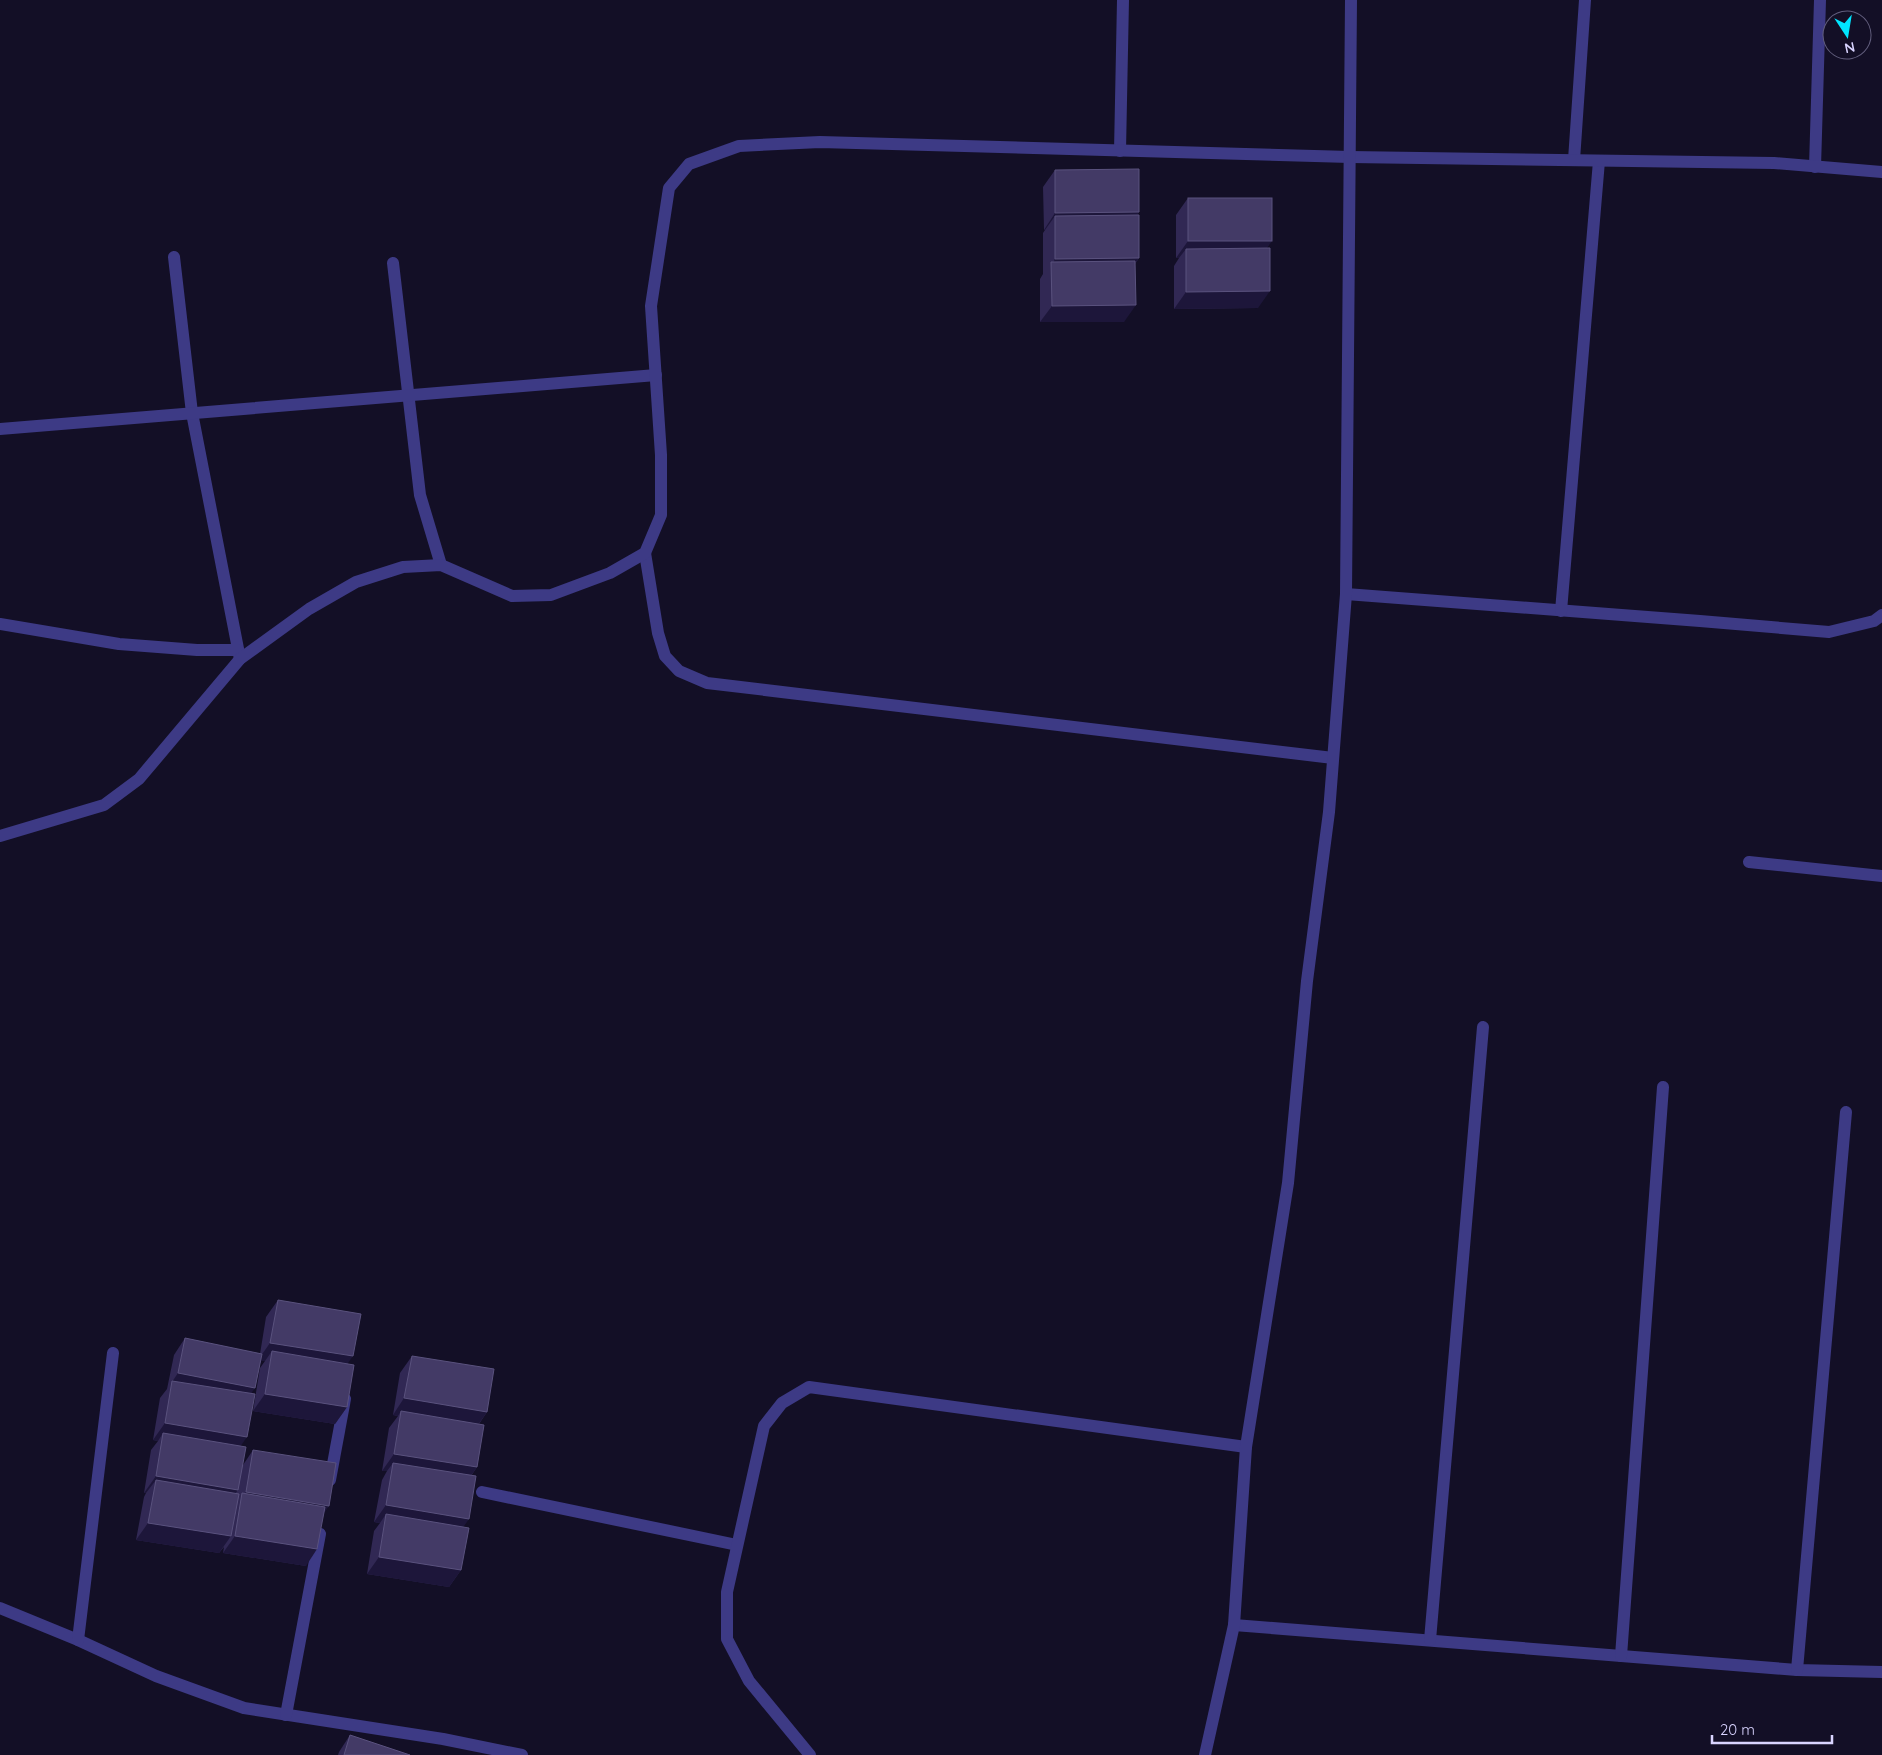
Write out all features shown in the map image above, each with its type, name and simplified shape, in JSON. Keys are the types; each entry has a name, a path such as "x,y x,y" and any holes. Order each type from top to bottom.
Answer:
{"street":[{"path":"1120,151 1122,0"},
{"path":"1205,1755 1234,1625 1246,1447 1288,1183 1307,982 1329,812 1346,594 1351,0"},
{"path":"1574,160 1585,0"},
{"path":"1816,166 1820,0"},
{"path":"1333,758 707,682 679,672 665,656 658,633 644,553 660,515 662,455 651,306 669,188 689,164 739,146 820,142 1350,157 1774,163 1882,172"},
{"path":"1561,611 1599,161"},
{"path":"174,257 192,413 239,654"},
{"path":"393,263 420,495 441,565"},
{"path":"0,429 656,375"},
{"path":"0,836 104,805 140,779 239,654 309,609 356,582 403,567 441,565 512,596 551,596 610,573 644,553"},
{"path":"1346,594 1828,632 1874,621 1882,615"},
{"path":"0,624 119,644 239,654"},
{"path":"1749,862 1882,876"},
{"path":"1430,1640 1482,1027"},
{"path":"1621,1656 1663,1087"},
{"path":"1797,1670 1846,1112"},
{"path":"78,1640 112,1354"},
{"path":"810,1755 750,1681 727,1639 727,1592 764,1426 782,1403 809,1388 1246,1447"},
{"path":"328,1489 346,1391"},
{"path":"482,1492 738,1545"},
{"path":"286,1715 322,1519"},
{"path":"0,1608 78,1640 156,1676 244,1708 443,1739 518,1755"},
{"path":"1234,1625 1797,1670 1882,1672"}],"building":[{"path":"1139,169 1139,212 1055,213 1055,170"},
{"path":"1188,198 1272,198 1272,241 1188,241"},
{"path":"1139,215 1139,258 1055,259 1055,216"},
{"path":"1270,248 1270,291 1186,292 1186,249"},
{"path":"1135,261 1136,305 1052,306 1051,262"},
{"path":"278,1300 361,1314 353,1356 270,1343"},
{"path":"185,1338 262,1354 255,1388 178,1373"},
{"path":"272,1351 354,1365 347,1407 265,1394"},
{"path":"412,1356 494,1369 487,1412 404,1398"},
{"path":"172,1381 255,1394 247,1437 165,1423"},
{"path":"401,1411 484,1425 477,1467 394,1454"},
{"path":"163,1433 246,1447 238,1490 156,1476"},
{"path":"253,1450 336,1463 329,1506 246,1492"},
{"path":"393,1463 476,1476 469,1519 386,1505"},
{"path":"156,1480 239,1494 231,1536 148,1523"},
{"path":"242,1493 325,1507 317,1549 235,1536"},
{"path":"386,1514 469,1528 461,1570 379,1557"},
{"path":"350,1735 410,1755 344,1755"}]}
